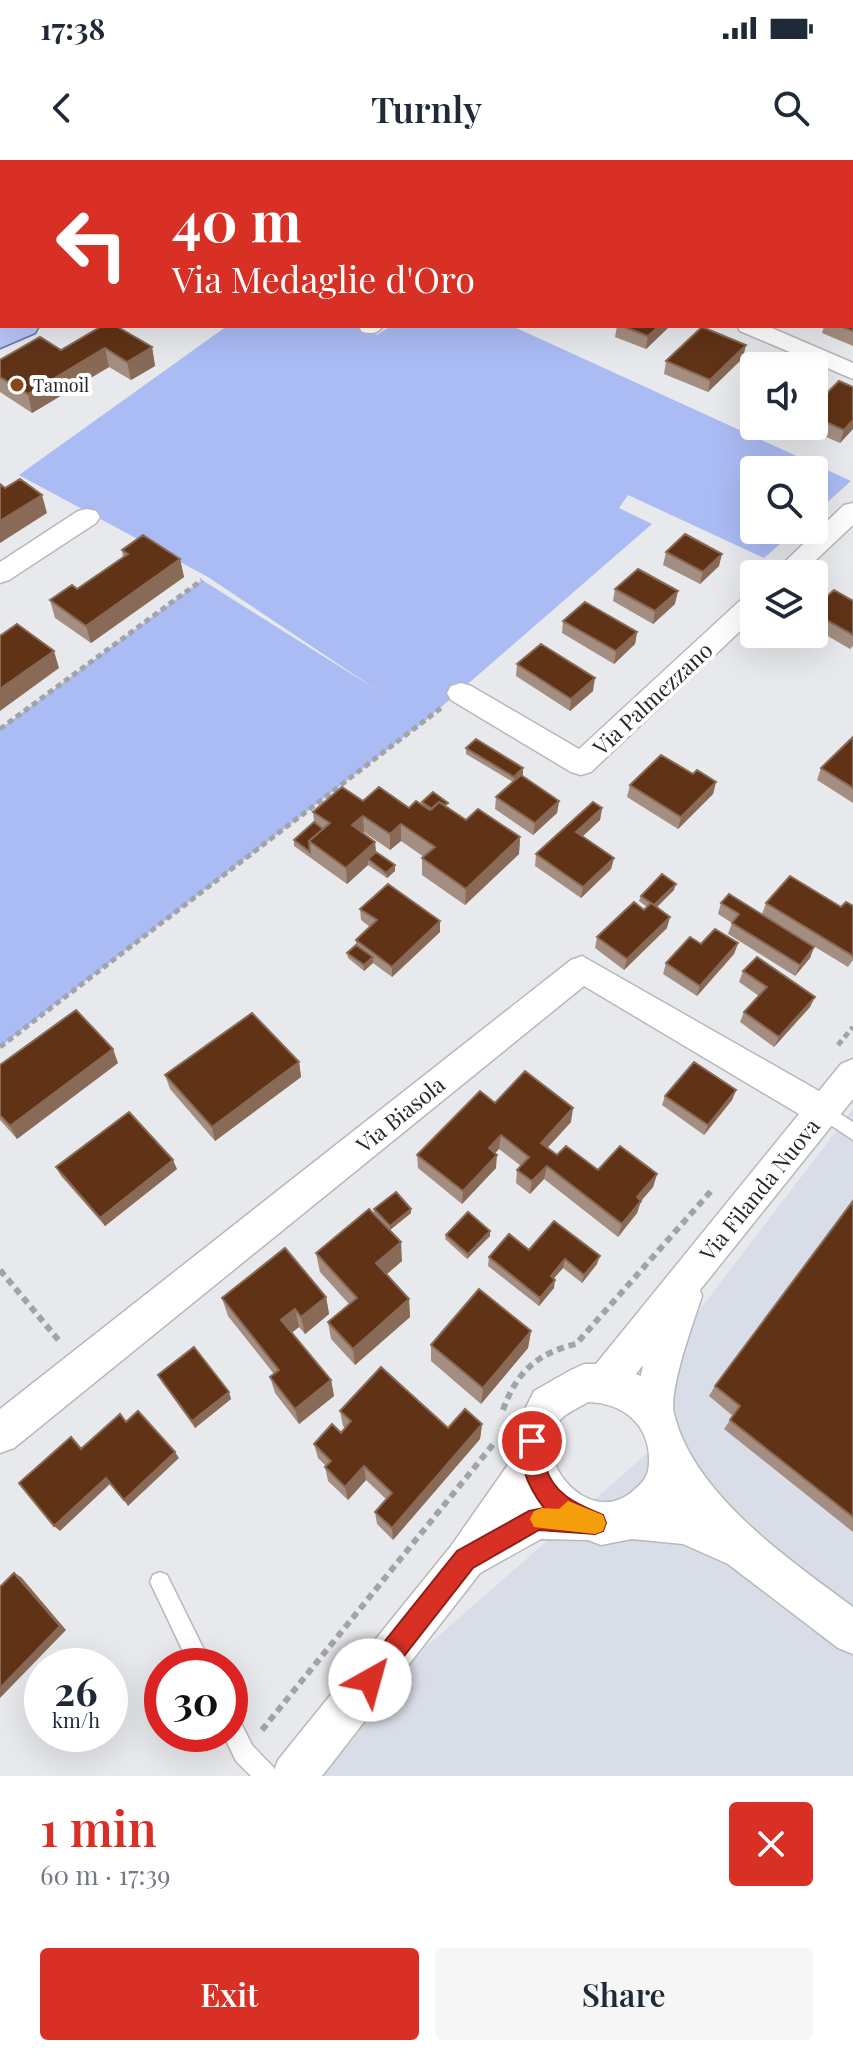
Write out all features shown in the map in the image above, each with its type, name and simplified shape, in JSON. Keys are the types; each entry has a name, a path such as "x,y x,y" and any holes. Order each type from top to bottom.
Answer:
{"main road":[{"path":"0,339 20,328"}],"street":[{"path":"753,328 853,372"},
{"path":"800,560 853,511"},
{"path":"0,574 87,517"},
{"name":"Via Palmezzano","path":"461,693 581,764 740,616"},
{"name":"Via Biasola","path":"0,1434 582,969 823,1111"},
{"name":"Via Filanda Nuova","path":"605,1383 694,1268 853,1074"},
{"name":"Via Filanda Nuova","path":"654,1412 663,1356 694,1268"},
{"path":"669,1453 667,1473 660,1493 647,1508 612,1521 573,1516 554,1503 541,1484 533,1463 532,1441 537,1420 549,1403 565,1390 584,1383 605,1383 623,1388 654,1412 669,1453 691,1488 742,1549 853,1633"},
{"path":"294,1776 465,1560 533,1463"},
{"path":"465,1560 537,1519 685,1524 742,1549"}],"lane":[{"path":"823,1111 853,1132"},
{"path":"160,1582 192,1648"},
{"path":"244,1752 266,1776"}],"path":[{"path":"0,729 202,580"},
{"path":"0,1047 461,693"},
{"path":"0,1270 82,1368"}],"shaded area":[{"path":"224,328 363,328 377,335 388,328 516,328 740,430 740,440 761,440 796,456 740,456 740,544 780,544 764,558 628,495 619,508 652,524 425,721 0,1047 0,729 202,580 377,690 208,577 19,475"},
{"path":"828,470 851,481 828,502"},
{"path":"853,1109 853,1776 278,1776 649,1452 685,1329"}],"building":[{"path":"99,328 119,328 152,347 127,362 105,348 28,394 0,377 0,360 40,337 61,350"},
{"path":"627,328 657,328 648,336"},
{"path":"701,328 746,345 710,380 666,361"},
{"path":"839,381 853,387 853,420 844,430 828,423 828,392"},
{"path":"20,479 42,495 0,521 0,484 5,488"},
{"path":"685,534 722,554 703,572 666,552"},
{"path":"143,535 180,559 86,626 50,600 72,585 77,589 128,554 122,550"},
{"path":"638,569 678,591 655,611 615,589"},
{"path":"834,590 853,601 853,635 828,621 828,595"},
{"path":"585,602 637,632 616,651 563,621"},
{"path":"17,624 54,651 0,689 0,636"},
{"path":"541,644 595,678 571,699 517,664"},
{"path":"853,737 853,788 821,768"},
{"path":"476,739 523,768 514,777 466,748"},
{"path":"661,755 693,774 697,770 716,782 681,817 630,785"},
{"path":"521,775 559,801 535,823 496,797"},
{"path":"342,787 363,801 379,787 409,808 416,801 430,810 439,802 466,820 478,809 520,837 466,889 422,858 435,847 401,824 390,834 363,816 352,825 375,842 346,868 309,841 330,823 313,812"},
{"path":"433,792 448,803 439,802 432,809 422,802"},
{"path":"593,802 602,808 576,832 614,858 583,887 536,854"},
{"path":"314,822 323,829 309,841 310,852 294,840"},
{"path":"376,852 395,865 386,873 368,859"},
{"path":"662,874 676,884 654,905 641,896"},
{"path":"790,876 841,907 846,902 853,906 853,956 766,903"},
{"path":"388,884 440,921 392,967 356,940 377,920 360,909"},
{"path":"729,894 814,947 800,965 732,923 739,914 721,903"},
{"path":"634,902 644,910 651,903 670,917 627,959 597,937"},
{"path":"715,929 738,943 700,986 666,963 690,937 701,944"},
{"path":"356,945 373,957 364,965 347,953"},
{"path":"757,957 815,997 779,1037 744,1012 767,987 743,971"},
{"path":"76,1010 113,1049 10,1126 0,1115 0,1065"},
{"path":"252,1013 299,1062 212,1127 165,1075"},
{"path":"694,1062 736,1090 708,1125 665,1096"},
{"path":"525,1071 573,1108 541,1143 557,1155 566,1146 598,1170 620,1146 657,1174 637,1197 641,1201 622,1224 547,1166 532,1181 517,1170 529,1157 501,1135 489,1148 497,1155 463,1191 417,1155 480,1091 495,1103"},
{"path":"129,1112 173,1160 100,1218 56,1167"},
{"path":"396,1192 411,1209 390,1226 374,1209"},
{"path":"853,1201 853,1517 730,1420 740,1406 715,1386"},
{"path":"369,1209 401,1242 376,1263 409,1299 353,1349 328,1322 357,1298 316,1253"},
{"path":"468,1212 490,1231 468,1254 446,1235"},
{"path":"554,1221 600,1256 584,1275 565,1259 551,1276 555,1280 540,1298 489,1257 509,1234 529,1250"},
{"path":"285,1248 326,1297 301,1317 295,1309 281,1320 331,1380 295,1409 270,1377 279,1370 222,1298"},
{"path":"479,1289 531,1331 483,1388 431,1345"},
{"path":"194,1347 229,1392 192,1421 158,1375"},
{"path":"381,1367 448,1428 465,1409 482,1424 392,1528 375,1512 392,1493 364,1466 345,1487 325,1467 331,1461 314,1444 332,1424 341,1433 351,1421 340,1411"},
{"path":"138,1411 175,1452 124,1500 106,1478 54,1526 19,1483 71,1437 81,1449 120,1414 126,1422"},
{"path":"14,1573 60,1626 39,1648 24,1648 24,1663 0,1688 0,1587"}],"slow traffic":[{"path":"542,1519 595,1523 568,1513"}],"place":[{"name":"Tamoil","path":"17,385"}],"route":[{"path":"370,1680 465,1560 537,1519 595,1523 573,1516 554,1503 541,1484 533,1463 532,1441"}]}
